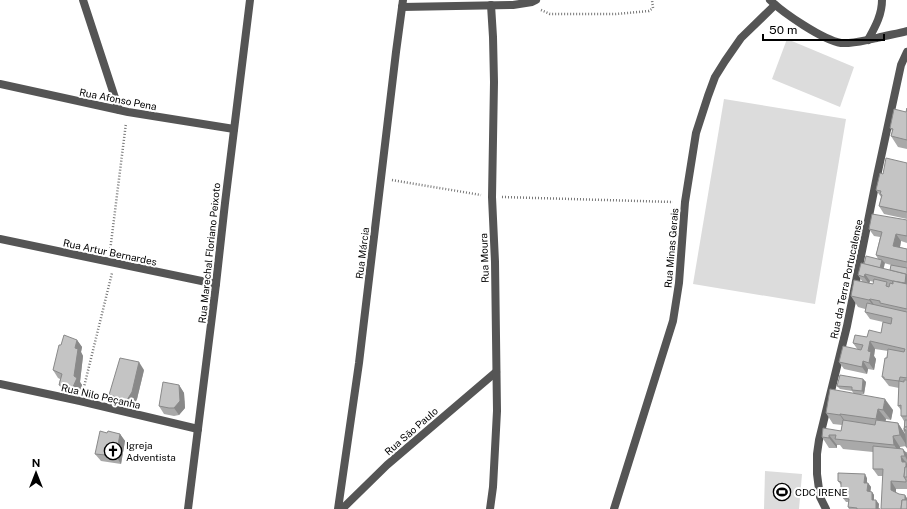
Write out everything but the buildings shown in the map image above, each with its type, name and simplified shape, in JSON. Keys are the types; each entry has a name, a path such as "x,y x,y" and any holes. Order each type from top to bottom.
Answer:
{"street":[{"path":"83,0 119,110"},
{"path":"244,0 248,13"},
{"name":"Rua Marechal Floriano Peixoto","path":"188,509 250,0"},
{"path":"402,4 512,5 536,0"},
{"path":"868,40 880,17 882,0"},
{"path":"772,2 824,38 840,42 858,42 907,30"},
{"name":"Rua Minas Gerais","path":"614,509 673,321 679,283 685,202 696,133 715,77 741,38 772,2"},
{"name":"Rua Márcia","path":"338,509 359,363 402,4"},
{"name":"Rua Moura","path":"490,509 493,487 497,411 495,262 492,197 494,82 491,5"},
{"name":"Rua da Terra Portucalense","path":"826,509 820,497 817,474 818,447 847,326 901,65 907,52"},
{"name":"Rua Afonso Pena","path":"0,84 128,112 234,129"},
{"name":"Rua Artur Bernardes","path":"0,239 216,284"},
{"name":"Rua São Paulo","path":"342,509 386,465 496,372"},
{"name":"Rua Nilo Peçanha","path":"0,384 198,429"}],"path":[{"path":"526,3 550,14 616,14 649,11 653,8 652,0"},
{"path":"80,401 112,262 128,112"},
{"path":"381,178 492,197 685,202"}],"shaded area":[{"path":"787,39 854,67 840,107 772,79"},
{"path":"724,99 846,119 815,304 693,284"},
{"name":"CDC IRENE","path":"765,471 802,474 799,509 764,509"}],"place":[{"name":"Igreja Adventista","path":"113,451"},
{"name":"CDC IRENE","path":"782,492"}]}
